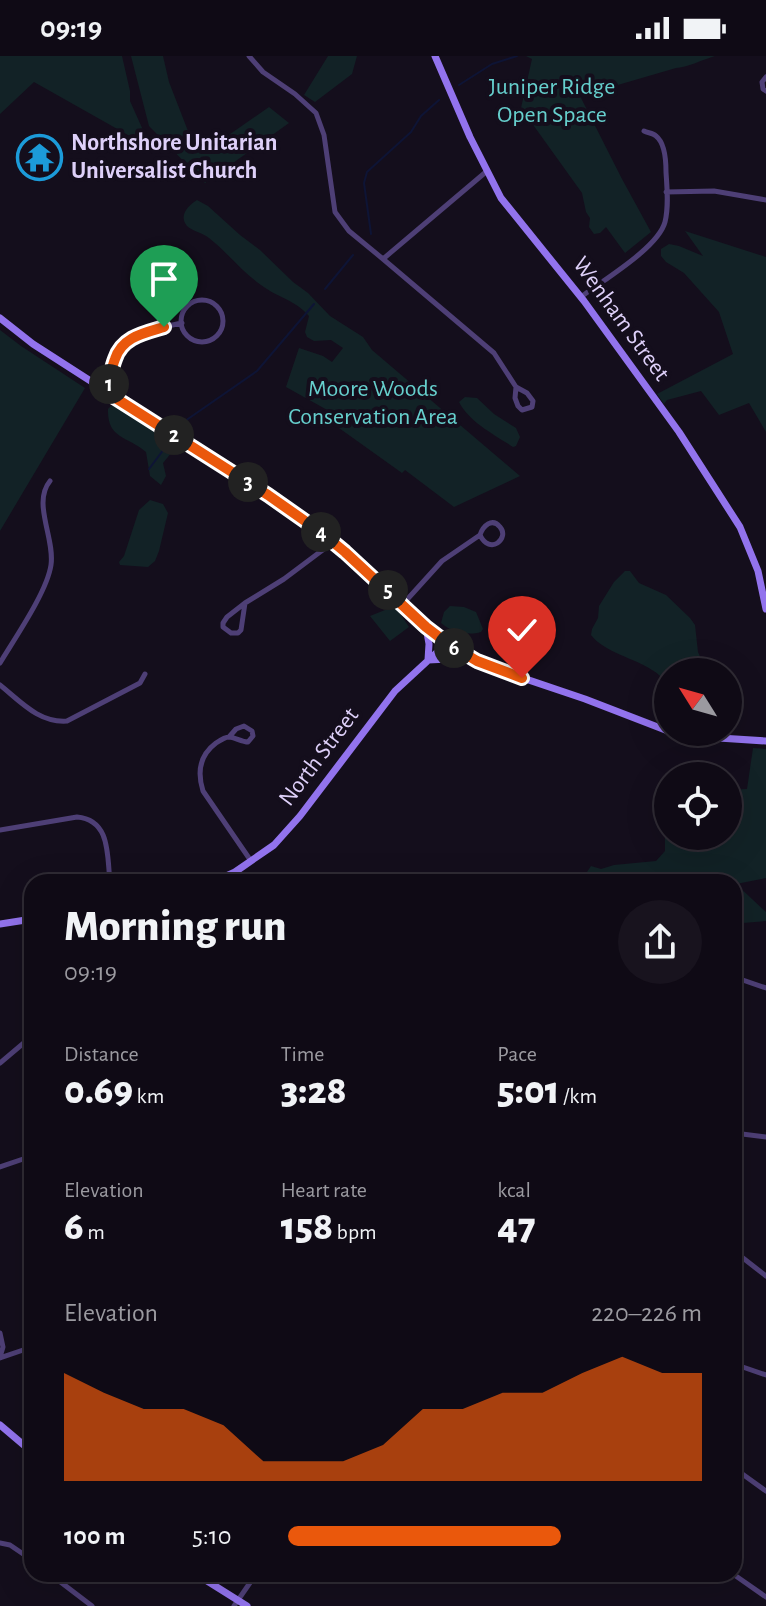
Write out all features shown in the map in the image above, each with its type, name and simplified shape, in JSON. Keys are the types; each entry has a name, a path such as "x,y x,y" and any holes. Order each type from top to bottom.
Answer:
{"main road":[{"name":"Wenham Street","path":"435,56 501,198 581,297 679,432 740,527 758,571 766,609"},
{"path":"0,318 22,337 268,495 333,542 447,643 496,669 654,726"},
{"path":"426,627 428,660 472,658"},
{"name":"North Street","path":"231,874 274,845 395,691 447,643"},
{"path":"742,739 766,741"},
{"path":"0,924 24,920"},
{"path":"0,1425 24,1445"},
{"path":"207,1582 236,1603 247,1606"}],"street":[{"path":"249,56 263,72 316,113 324,135 335,212 349,231 494,353 516,387 530,396 532,407 522,410 518,406 516,387"},
{"path":"766,77 762,82 766,91"},
{"path":"581,297 656,239 664,224 666,166 662,144 657,136 644,131"},
{"path":"383,259 487,171"},
{"path":"666,192 714,191 766,200"},
{"path":"202,300 215,304 223,316 218,334 208,340 191,338 182,323 184,310 189,304 202,300"},
{"path":"106,392 114,361 122,345 136,335 182,323"},
{"path":"0,663 46,583 51,568 52,554 43,501 44,488 50,481"},
{"path":"403,604 442,561 480,535 487,524 500,526 503,533 496,544 490,545 480,535"},
{"path":"245,603 241,630 231,633 223,627 225,619 245,603 284,579 333,542"},
{"path":"0,685 37,715 55,722 67,721 140,683 145,674"},
{"path":"229,737 220,740 205,754 199,773 200,782 251,862"},
{"path":"0,830 77,817 88,818 105,839 109,874"},
{"path":"742,980 766,988"},
{"path":"0,1063 24,1043"},
{"path":"742,1134 766,1137"},
{"path":"0,1167 24,1159"},
{"path":"742,1257 766,1276"},
{"path":"0,1333 3,1347 0,1358"},
{"path":"0,1358 24,1350"},
{"path":"742,1367 766,1375"},
{"path":"742,1474 766,1491"},
{"path":"0,1543 24,1552"},
{"path":"742,1580 766,1597"},
{"path":"60,1582 92,1606"},
{"path":"236,1603 250,1582"}],"green space":[{"path":"0,56 122,56 130,101 151,148 34,82 0,114"},
{"path":"131,56 163,56 169,82 188,131 210,148 269,107 289,123 205,183 149,126"},
{"path":"328,56 357,56 352,74 315,102 304,95"},
{"name":"Juniper Ridge Open Space","path":"526,56 715,56 580,96 651,232 625,253 606,227 594,234 589,227 590,218 582,193 521,108 532,59"},
{"name":"Moore Woods Conservation Area","path":"197,200 260,250 330,316 363,337 372,350 520,476 454,507 405,470 402,473 325,418 329,411 286,387 299,348 332,362 343,348 331,340 314,341 307,337 305,332 309,316 303,310 261,285 209,238 187,226 184,214"},
{"path":"685,231 766,257 766,432 749,403 719,415 701,391 667,400 664,404 657,394 733,354 719,312 684,273 661,256 661,249 669,244 703,256"},
{"path":"0,330 85,388 0,531"},
{"path":"465,397 477,398 516,428 520,437 516,446 491,433 469,416 459,402"},
{"path":"111,406 127,412 171,443 172,452 163,463 166,476 161,485 150,476 146,452 120,436 111,426 108,409"},
{"path":"150,500 163,504 168,513 155,561 148,567 120,565 139,510"},
{"path":"625,571 630,571 639,583 666,595 695,625 701,658 654,658 654,672 597,641 591,635 592,629 598,618 599,606"},
{"path":"395,606 409,627 390,641 370,616"},
{"path":"450,606 476,612 483,629 481,632 460,632 441,623 444,612"},
{"path":"753,748 766,749 766,878 742,883 742,874 587,874 591,866 601,869 656,861 665,850 742,850 742,789 747,789"},
{"path":"742,890 766,912 766,921 742,923"}],"waterway":[{"path":"459,85 492,64 517,56"},
{"path":"371,234 364,183 367,172 411,132 421,116 439,100"},
{"path":"325,289 353,255"},
{"path":"179,430 185,421 257,371 314,304"},
{"path":"149,469 170,441"}],"place":[{"name":"Northshore Unitarian Universalist Church","path":"40,157"}],"route":[{"path":"164,327 136,335 122,345 114,361 106,392 322,533 447,643 477,661 522,678"}]}
